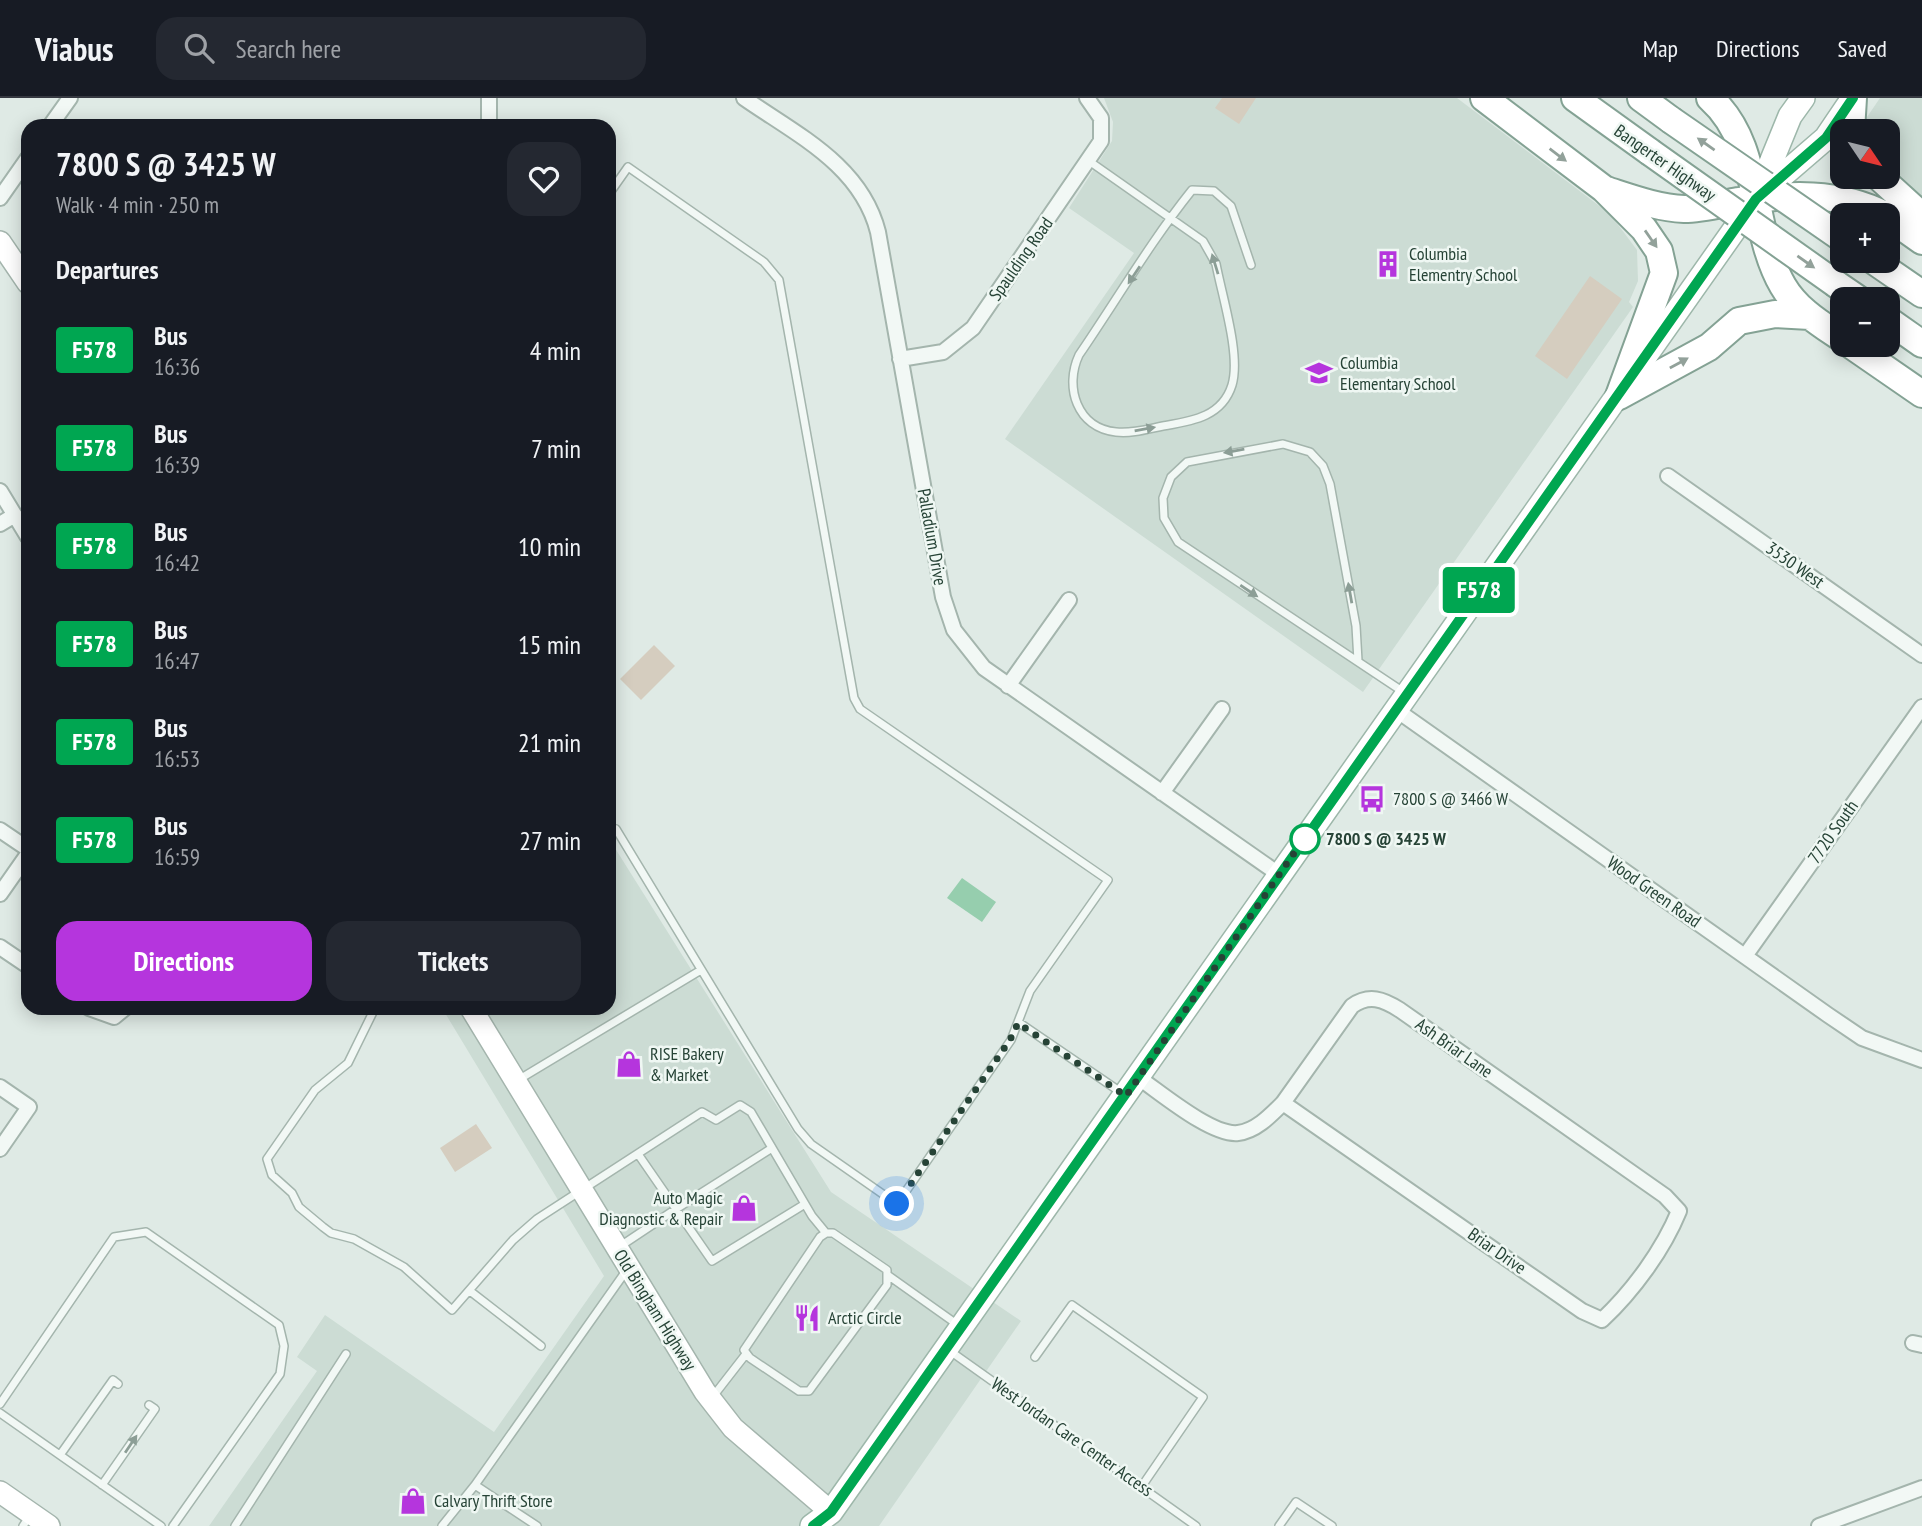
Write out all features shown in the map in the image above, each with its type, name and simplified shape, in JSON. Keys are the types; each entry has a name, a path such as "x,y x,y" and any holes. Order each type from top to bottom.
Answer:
{"highway":[{"path":"1484,98 1605,189 1651,237 1659,251 1664,273 1619,396"},
{"name":"Bangerter Highway","path":"1575,98 1840,287"},
{"path":"1641,98 1830,230"},
{"path":"1710,98 1722,108 1739,137 1765,243 1775,271 1796,303 1830,330"},
{"path":"1852,119 1853,98"},
{"path":"1605,189 1654,205 1684,209 1756,199 1827,197 1859,203"},
{"path":"1892,189 1922,216"},
{"path":"1900,225 1922,241"},
{"path":"1891,273 1922,294"},
{"path":"1619,396 1709,346 1739,321 1767,315 1810,316"},
{"path":"1900,328 1922,344"},
{"path":"1868,357 1922,394"}],"main road":[{"path":"824,1521 1133,1087 1400,701 1619,396 1756,199 1790,116 1803,98"},
{"path":"1756,199 1826,138 1853,98"}],"street":[{"path":"55,119 70,98"},
{"path":"489,98 489,119"},
{"name":"Palladium Drive","path":"744,98 836,162 861,188 876,224 947,614 972,657 1008,686 1280,875"},
{"name":"Spaulding Road","path":"900,359 947,349 973,328 1101,141 1101,118 1087,98"},
{"path":"0,198 21,168"},
{"path":"0,242 21,273"},
{"name":"3530 West","path":"1668,476 1922,654"},
{"path":"0,491 21,525"},
{"path":"0,524 15,515"},
{"path":"1008,686 1069,600"},
{"name":"Wood Green Road","path":"1400,701 1745,956 1862,1038 1922,1060"},
{"name":"7720 South","path":"1745,956 1922,707"},
{"path":"1162,793 1222,709"},
{"path":"0,830 21,846"},
{"path":"0,894 21,862"},
{"path":"0,947 21,961"},
{"name":"Ash Briar Lane","path":"1133,1087 1223,1131 1238,1133 1252,1128 1270,1116 1283,1102 1345,1013 1360,1000 1379,999 1400,1010 1665,1196 1679,1211"},
{"name":"Old Bingham Highway","path":"475,1015 711,1399 733,1428 824,1521"},
{"path":"0,1087 29,1107 0,1149"},
{"name":"Briar Drive","path":"1283,1102 1582,1311 1602,1320 1619,1304 1670,1232 1679,1211"},
{"path":"1824,1525 1922,1488"},
{"path":"0,1492 35,1522"}],"lane":[{"path":"1089,161 1171,219 1203,241 1213,256 1234,361 1232,385 1220,405 1195,421 1126,433 1106,430 1089,420 1076,405 1072,385 1075,365 1171,219 1192,190 1214,191 1231,206 1251,265"},
{"path":"616,184 628,167 764,262 779,280 854,698 860,709 1108,880 1030,991 1010,1040 897,1204 804,1137 616,830"},
{"path":"1358,661 1356,626 1330,484 1317,458 1301,448 1283,443 1197,458 1178,469 1171,477 1163,498 1164,519 1172,535 1295,622 1317,632 1358,661 1400,701"},
{"path":"514,1082 701,970"},
{"path":"372,1015 348,1063 315,1090 267,1159 272,1175 292,1193 299,1207 331,1233 354,1239 404,1267 453,1310 521,1233 537,1219 702,1112 716,1120 740,1105 751,1112 805,1205 827,1233"},
{"path":"1018,1023 1133,1087"},
{"path":"617,1248 772,1148"},
{"path":"638,1154 712,1261 805,1205"},
{"path":"0,1404 114,1237 146,1232 279,1325 284,1346 281,1374 173,1526"},
{"path":"711,1399 746,1354 745,1345 820,1237 833,1233 887,1270 887,1285 809,1391 799,1391 746,1354"},
{"path":"442,1526 475,1485 629,1267"},
{"path":"889,1276 962,1328"},
{"path":"470,1291 541,1346"},
{"path":"1035,1357 1072,1305 1203,1397 1142,1486"},
{"name":"West Jordan Care Center Access","path":"947,1349 1196,1526"},
{"path":"235,1526 346,1354"},
{"path":"60,1455 113,1380 118,1384"},
{"path":"102,1485 155,1409 149,1405"},
{"path":"0,1413 161,1526"},
{"path":"475,1485 537,1526"},
{"path":"1279,1526 1296,1502 1332,1526"}],"shaded area":[{"name":"Columbia Elementary School","path":"1104,98 1457,98 1610,214 1637,250 1638,281 1629,302 1633,307 1363,692 1005,439 1134,253 1069,208 1112,141 1113,122"},
{"path":"1222,98 1256,98 1239,124 1215,108"},
{"path":"1880,98 1922,98 1922,198 1900,178 1900,119 1866,119"},
{"path":"1590,276 1622,299 1567,379 1535,356"},
{"path":"654,645 675,666 641,700 620,679"},
{"path":"616,850 831,1192 1021,1321 879,1526 209,1526 317,1371 297,1357 325,1315 494,1432 604,1276 446,1015 616,1015"},
{"path":"962,878 996,902 982,922 947,898"},
{"path":"476,1124 492,1148 455,1172 440,1148"}],"bus line":[{"name":"F578","path":"813,1526 831,1512 947,1349 1139,1078 1405,693 1619,396 1756,199 1826,138 1853,98"}],"place":[{"name":"Columbia Elementry School","path":"1388,264"},
{"name":"Columbia Elementary School","path":"1319,373"},
{"name":"7800 S @ 3466 W","path":"1372,799"},
{"name":"7800 S @ 3425 W","path":"1305,839"},
{"name":"RISE Bakery & Market","path":"629,1064"},
{"name":"Auto Magic Diagnostic & Repair","path":"744,1208"},
{"name":"Arctic Circle","path":"807,1318"},
{"name":"Calvary Thrift Store","path":"413,1501"}],"route":[{"path":"897,1204 1010,1040 1018,1023 1126,1096 1308,833 1305,839"}]}
